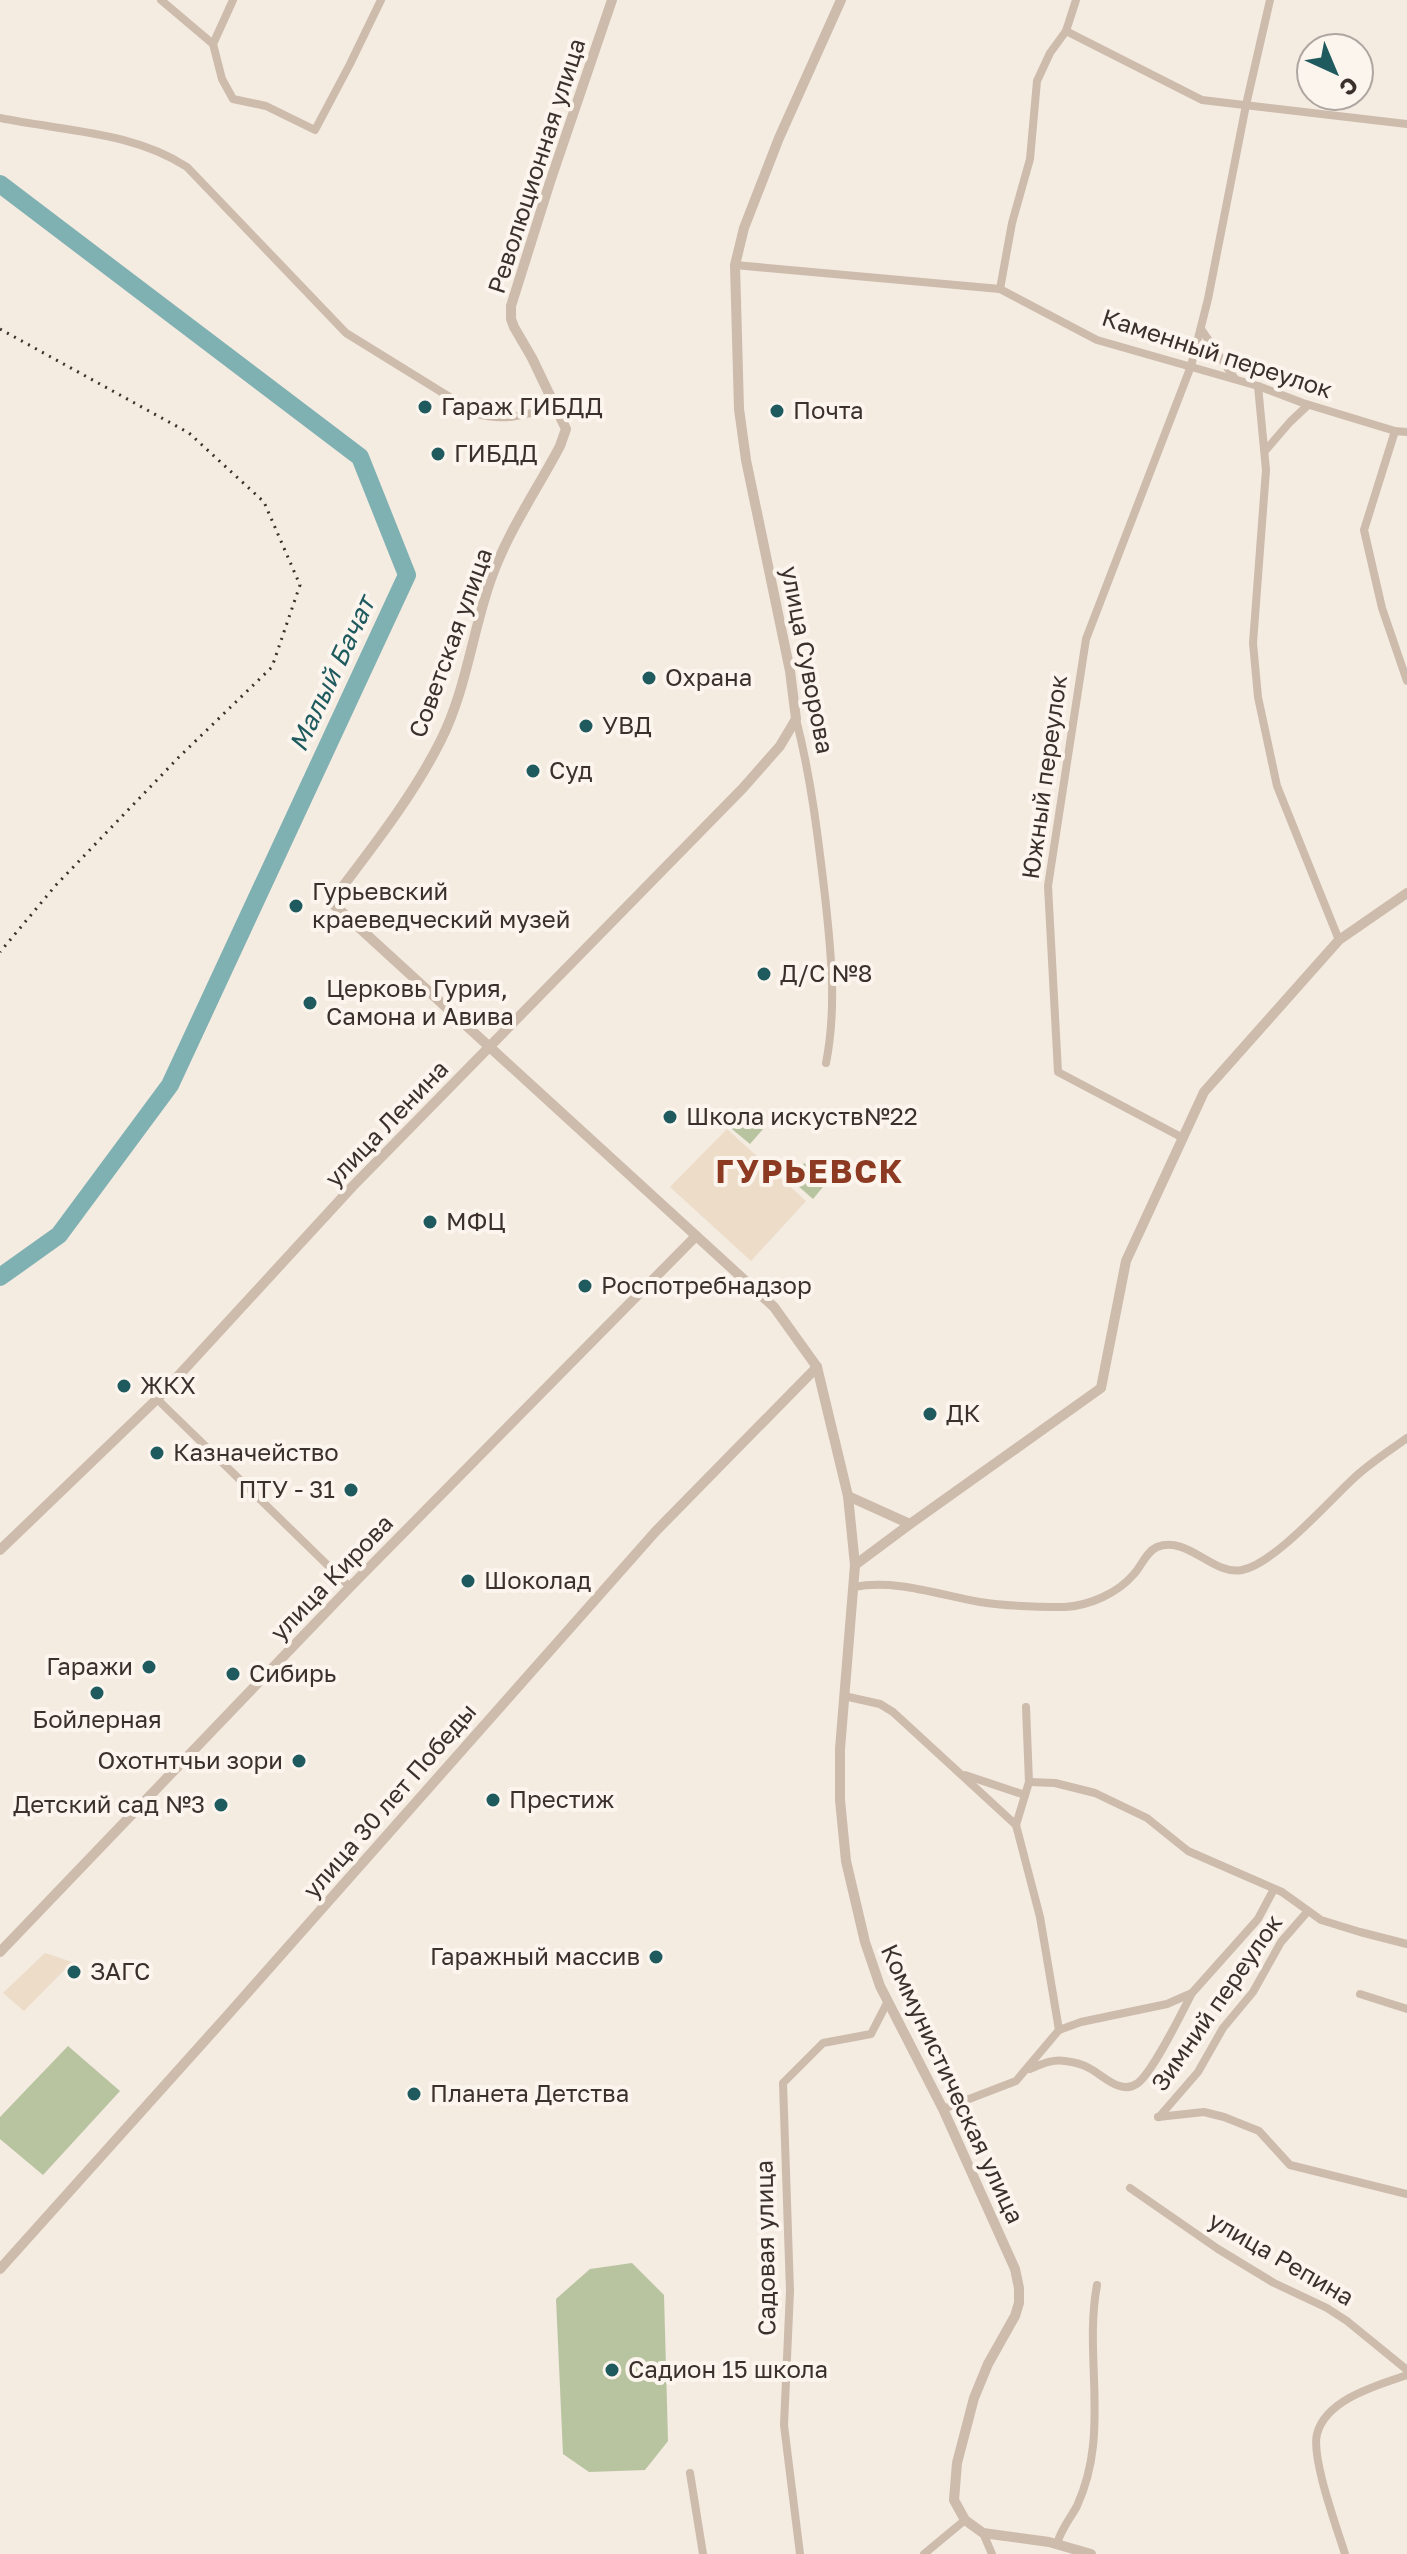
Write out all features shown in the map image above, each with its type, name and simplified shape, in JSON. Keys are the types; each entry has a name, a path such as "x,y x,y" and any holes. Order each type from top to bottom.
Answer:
{"street":[{"path":"161,0 213,44 222,79 233,99 245,104 266,106 315,130 381,0"},
{"path":"213,44 233,0"},
{"name":"Революционная улица","path":"566,429 514,327 511,306 612,0"},
{"name":"улица Суворова","path":"826,1063 831,1036 829,939 817,830 790,671 746,460 739,409 735,265 744,228 774,150 841,0"},
{"path":"1000,289 1012,223 1030,159 1037,81 1050,53 1066,31 1076,0"},
{"path":"1191,366 1270,0"},
{"path":"1066,31 1202,100 1407,124"},
{"path":"0,118 94,132 167,154 187,167 346,333 477,414 512,418 555,407"},
{"name":"Каменный переулок","path":"735,265 1000,289 1097,340 1403,432"},
{"path":"1201,329 1235,379"},
{"name":"Южный переулок","path":"1183,1138 1058,1072 1048,886 1086,639 1191,366"},
{"path":"1258,386 1266,470 1253,643 1258,697 1277,786 1339,940"},
{"path":"1265,451 1308,405"},
{"name":"Советская улица","path":"331,902 393,821 441,740 454,709 490,582 566,429"},
{"path":"1403,432 1364,530 1382,608 1407,681"},
{"name":"улица Ленина","path":"0,1550 157,1399 352,1187 743,788 780,746 796,719"},
{"path":"855,1565 1101,1388 1126,1261 1204,1092 1339,940 1407,893"},
{"name":"Коммунистическая улица","path":"331,902 774,1307 817,1367 848,1496 855,1565 840,1749 840,1800 846,1861 865,1942 888,2001 943,2109 1015,2269 1019,2288 1015,2316 988,2364 962,2437 954,2500 965,2520"},
{"name":"улица Кирова","path":"0,1952 350,1587 696,1236"},
{"name":"улица 30 лет Победы","path":"0,2269 656,1531 817,1367"},
{"path":"157,1399 350,1587"},
{"path":"854,1587 869,1584 983,1602 1067,1607 1101,1598 1119,1588 1154,1548 1165,1545 1177,1545 1228,1570 1248,1569 1311,1522 1353,1479 1407,1438"},
{"path":"848,1496 910,1524"},
{"path":"844,1696 887,1707 1016,1825"},
{"path":"1026,1707 1029,1782 1016,1825 1040,1917 1059,2030"},
{"path":"962,1774 1025,1795"},
{"path":"1029,1782 1055,1783 1095,1793 1147,1818 1188,1851 1274,1889 1321,1920 1407,1944"},
{"path":"1026,2070 1048,2062 1065,2061 1090,2069 1119,2087 1133,2086 1142,2080 1192,1993 1258,1919 1274,1889"},
{"name":"Зимний переулок","path":"1308,1911 1281,1942 1253,1992 1223,2028 1198,2072 1158,2117 1204,2112 1224,2117 1259,2131 1290,2165 1407,2194"},
{"path":"943,2109 1009,2085 1026,2070 1059,2030 1081,2022 1167,2004 1192,1993"},
{"path":"1360,1994 1407,2009"},
{"name":"Садовая улица","path":"800,2554 784,2425 790,2291 783,2083 823,2043 871,2034 888,2001"},
{"name":"улица Репина","path":"1130,2188 1218,2249 1347,2321 1407,2373"},
{"path":"1064,2548 1060,2532 1081,2496 1094,2444 1092,2307 1097,2285"},
{"path":"1345,2554 1320,2466 1316,2437 1329,2414 1339,2405 1407,2373"},
{"path":"690,2473 703,2554"},
{"path":"924,2554 965,2520 983,2533 1018,2536 1091,2554"},
{"path":"983,2533 992,2554"}],"green space":[{"path":"741,1108 764,1128 750,1144 727,1125"},
{"path":"804,1163 827,1182 813,1199 790,1179"},
{"path":"68,2046 120,2091 43,2175 0,2139 0,2117"},
{"name":"Садион 15 школа","path":"632,2263 664,2295 668,2441 645,2470 589,2472 563,2454 556,2299 590,2269"}],"shaded area":[{"path":"727,1129 806,1201 751,1261 670,1187"},
{"path":"45,1953 72,1962 24,2011 3,1993"}],"waterway":[{"name":"Малый Бачат","path":"0,184 360,457 407,575 170,1085 59,1235 0,1277"}],"railway":[{"path":"0,329 189,433 264,502 300,585 272,667 179,757 56,885 0,952"}],"place":[{"name":"Гараж ГИБДД","path":"425,407"},
{"name":"Почта","path":"777,411"},
{"name":"ГИБДД","path":"438,454"},
{"name":"Охрана","path":"649,678"},
{"name":"УВД","path":"586,726"},
{"name":"Суд","path":"533,771"},
{"name":"Гурьевский краеведческий музей","path":"296,906"},
{"name":"Д/С №8","path":"764,974"},
{"name":"Церковь Гурия, Самона и Авива","path":"310,1003"},
{"name":"Школа искуств№22","path":"670,1117"},
{"name":"МФЦ","path":"430,1222"},
{"name":"Роспотребнадзор","path":"585,1286"},
{"name":"ЖКХ","path":"124,1386"},
{"name":"ДК","path":"930,1414"},
{"name":"Казначейство","path":"157,1453"},
{"name":"ПТУ - 31","path":"351,1490"},
{"name":"Шоколад","path":"468,1581"},
{"name":"Гаражи","path":"149,1667"},
{"name":"Сибирь","path":"233,1674"},
{"name":"Бойлерная","path":"97,1693"},
{"name":"Охотнтчьи зори","path":"299,1761"},
{"name":"Престиж","path":"493,1800"},
{"name":"Детский сад №3","path":"221,1805"},
{"name":"Гаражный массив","path":"656,1957"},
{"name":"ЗАГС","path":"74,1972"},
{"name":"Планета Детства","path":"414,2094"},
{"name":"Садион 15 школа","path":"612,2370"}],"district":[{"name":"ГУРЬЕВСК","path":"810,1172"}]}
